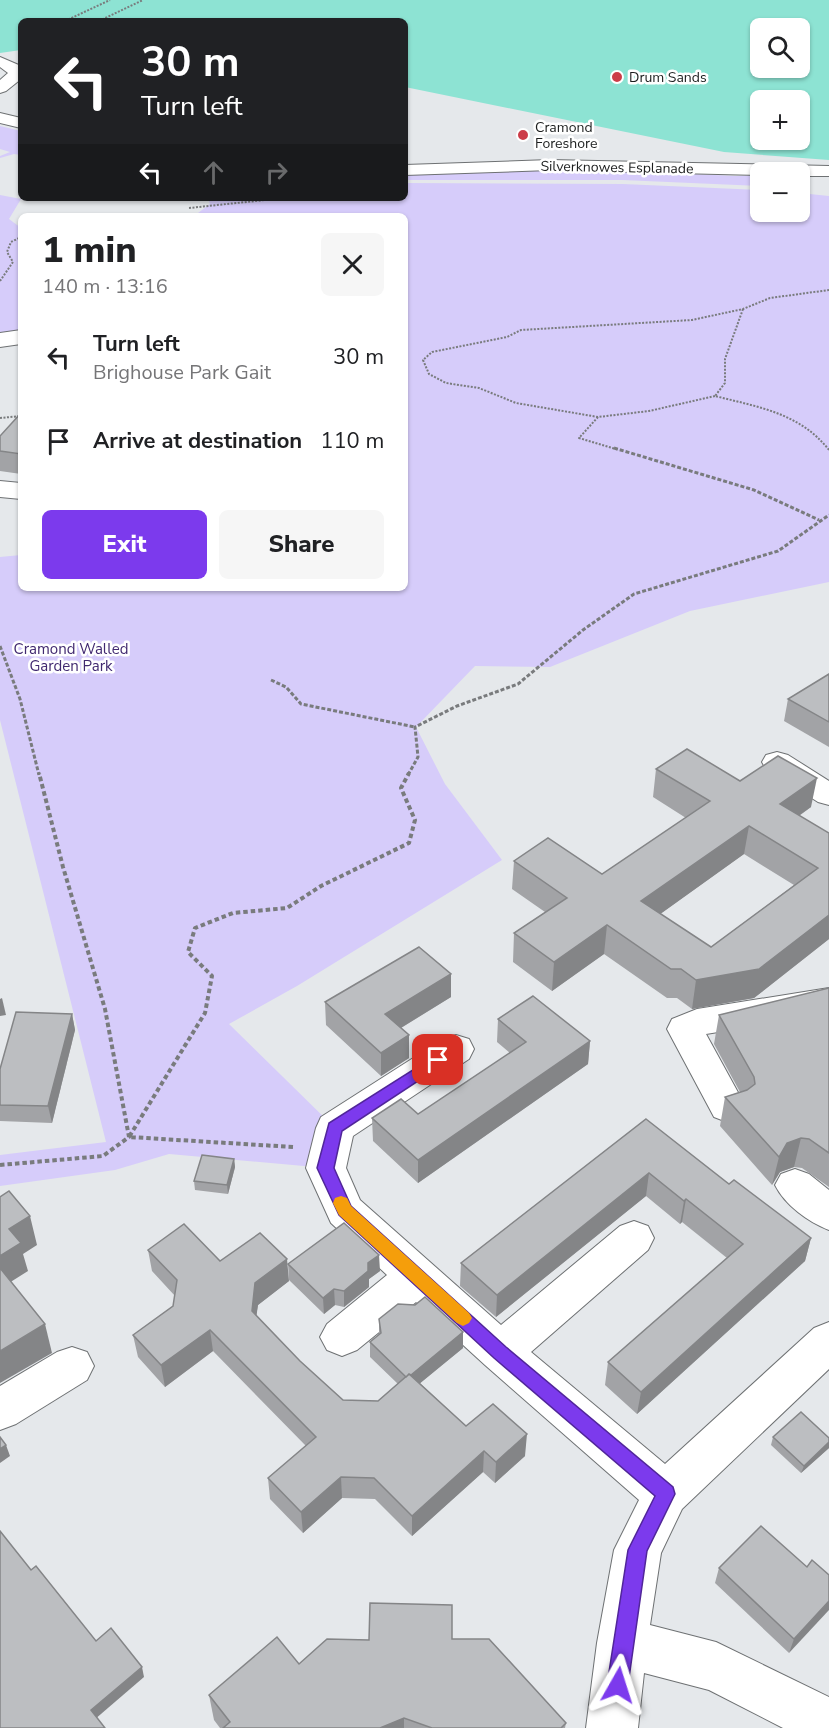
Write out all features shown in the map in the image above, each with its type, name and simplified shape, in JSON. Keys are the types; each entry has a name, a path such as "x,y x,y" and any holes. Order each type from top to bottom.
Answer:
{"street":[{"path":"0,62 14,67 17,74 0,88"},
{"path":"0,117 18,122"},
{"name":"Silverknowes Esplanade","path":"408,170 550,165 750,172"},
{"name":"Silverknowes Esplanade","path":"810,172 829,171"},
{"path":"810,176 829,179"},
{"path":"0,340 18,338"},
{"path":"0,489 18,491"},
{"path":"777,762 829,795"},
{"path":"727,1107 685,1029 697,1022 829,1001"},
{"path":"456,1049 335,1128 326,1168 345,1211 500,1352 666,1494"},
{"path":"795,1185 829,1213"},
{"path":"500,1352 634,1238"},
{"path":"342,1337 417,1276"},
{"path":"612,1728 622,1643 638,1550 666,1494 829,1341"},
{"path":"0,1410 72,1366"},
{"path":"622,1643 716,1667 829,1725"}],"path":[{"path":"71,18 110,0"},
{"path":"105,18 143,0"},
{"path":"189,208 256,201"},
{"path":"0,281 13,262 7,252 11,242 18,238"},
{"path":"829,290 770,298 743,309 692,320 520,330 507,337 432,352 423,360 429,374 446,383 479,388 516,403 598,417 649,411 716,396 792,416 822,438 829,450"},
{"path":"716,396 725,383 725,359 743,309"},
{"path":"0,418 18,416"},
{"path":"598,417 579,438 754,490 819,520"},
{"path":"271,680 286,687 301,704 415,727 457,706 518,684 583,630 634,594 778,551 829,515"},
{"path":"0,646 20,699 63,867 105,1009 129,1137"},
{"path":"0,1165 103,1156 129,1137 205,1013 212,976 188,952 195,928 233,913 287,908 321,886 409,843 415,820 401,788 418,758 415,727"},
{"path":"129,1137 330,1149"}],"green space":[{"path":"0,126 18,130 18,155 0,158 10,152 0,149"},
{"path":"588,169 750,175 750,186 622,180 408,180 408,175 501,170"},
{"name":"Cramond Walled Garden Park","path":"408,183 623,184 750,190 750,222 810,222 810,194 829,196 829,582 690,611 550,667 475,666 416,727 445,784 502,860 297,986 229,1024 335,1128 326,1168 169,1154 115,1170 0,1186 0,1155 106,1142 0,720 0,557 18,555 18,591 408,591 408,213 198,213 210,204 209,201 408,201"},
{"path":"0,195 18,198 20,201 9,219 18,226 18,334 0,336"}],"shaded area":[{"name":"Drum Sands","path":"0,0 829,0 829,160 724,152 408,88 408,18 18,18 18,50 0,53"}],"building":[{"path":"18,416 18,454 0,451 0,436"},
{"path":"829,674 829,722 788,699"},
{"path":"687,749 740,781 778,756 817,778 780,804 829,833 829,915 759,969 696,980 681,969 671,969 607,925 554,962 514,933 567,898 514,861 548,838 602,874 710,801 656,769","holes":["749,826 818,868 711,947 641,901"]},
{"path":"419,947 451,974 385,1014 409,1035 381,1053 325,1002"},
{"path":"829,988 829,1153 809,1139 801,1138 787,1143 779,1157 725,1097 747,1090 755,1084 754,1077 719,1015"},
{"path":"533,996 590,1041 418,1160 372,1118 401,1099 418,1114 526,1042 498,1019"},
{"path":"16,1012 72,1014 48,1106 0,1105 0,1069"},
{"path":"646,1119 729,1184 734,1180 811,1238 641,1392 608,1362 743,1244 686,1199 684,1201 649,1173 497,1295 461,1263"},
{"path":"202,1155 234,1159 227,1185 194,1181"},
{"path":"9,1191 30,1216 9,1229 21,1243 0,1256 0,1197"},
{"path":"344,1223 379,1255 368,1263 368,1271 344,1291 334,1289 323,1298 288,1264"},
{"path":"184,1224 220,1261 260,1233 287,1259 255,1283 252,1311 300,1361 343,1400 378,1401 409,1374 466,1426 493,1404 527,1434 496,1462 484,1451 412,1516 374,1478 341,1477 301,1512 268,1478 316,1437 210,1330 161,1365 133,1335 173,1306 177,1280 148,1250"},
{"path":"0,1268 45,1324 0,1351"},
{"path":"425,1297 463,1332 406,1377 370,1342 381,1333 379,1319 398,1304 415,1305"},
{"path":"801,1412 829,1438 829,1442 804,1466 773,1437"},
{"path":"0,1437 6,1445 0,1449"},
{"path":"761,1526 807,1567 812,1560 829,1575 829,1601 794,1639 719,1568"},
{"path":"0,1531 31,1570 36,1566 96,1641 111,1628 142,1667 91,1710 105,1728 0,1728"},
{"path":"370,1603 452,1605 452,1639 489,1639 566,1723 561,1728 432,1728 404,1718 380,1728 223,1728 230,1722 209,1695 277,1637 299,1664 327,1639 369,1640"}],"slow traffic":[{"path":"341,1203 345,1211 463,1318"}],"place":[{"name":"Drum Sands","path":"617,77"},
{"name":"Cramond Foreshore","path":"523,135"}],"route":[{"path":"438,1060 335,1128 326,1168 345,1211 500,1352 666,1494 638,1550 622,1643 618,1685"}]}
